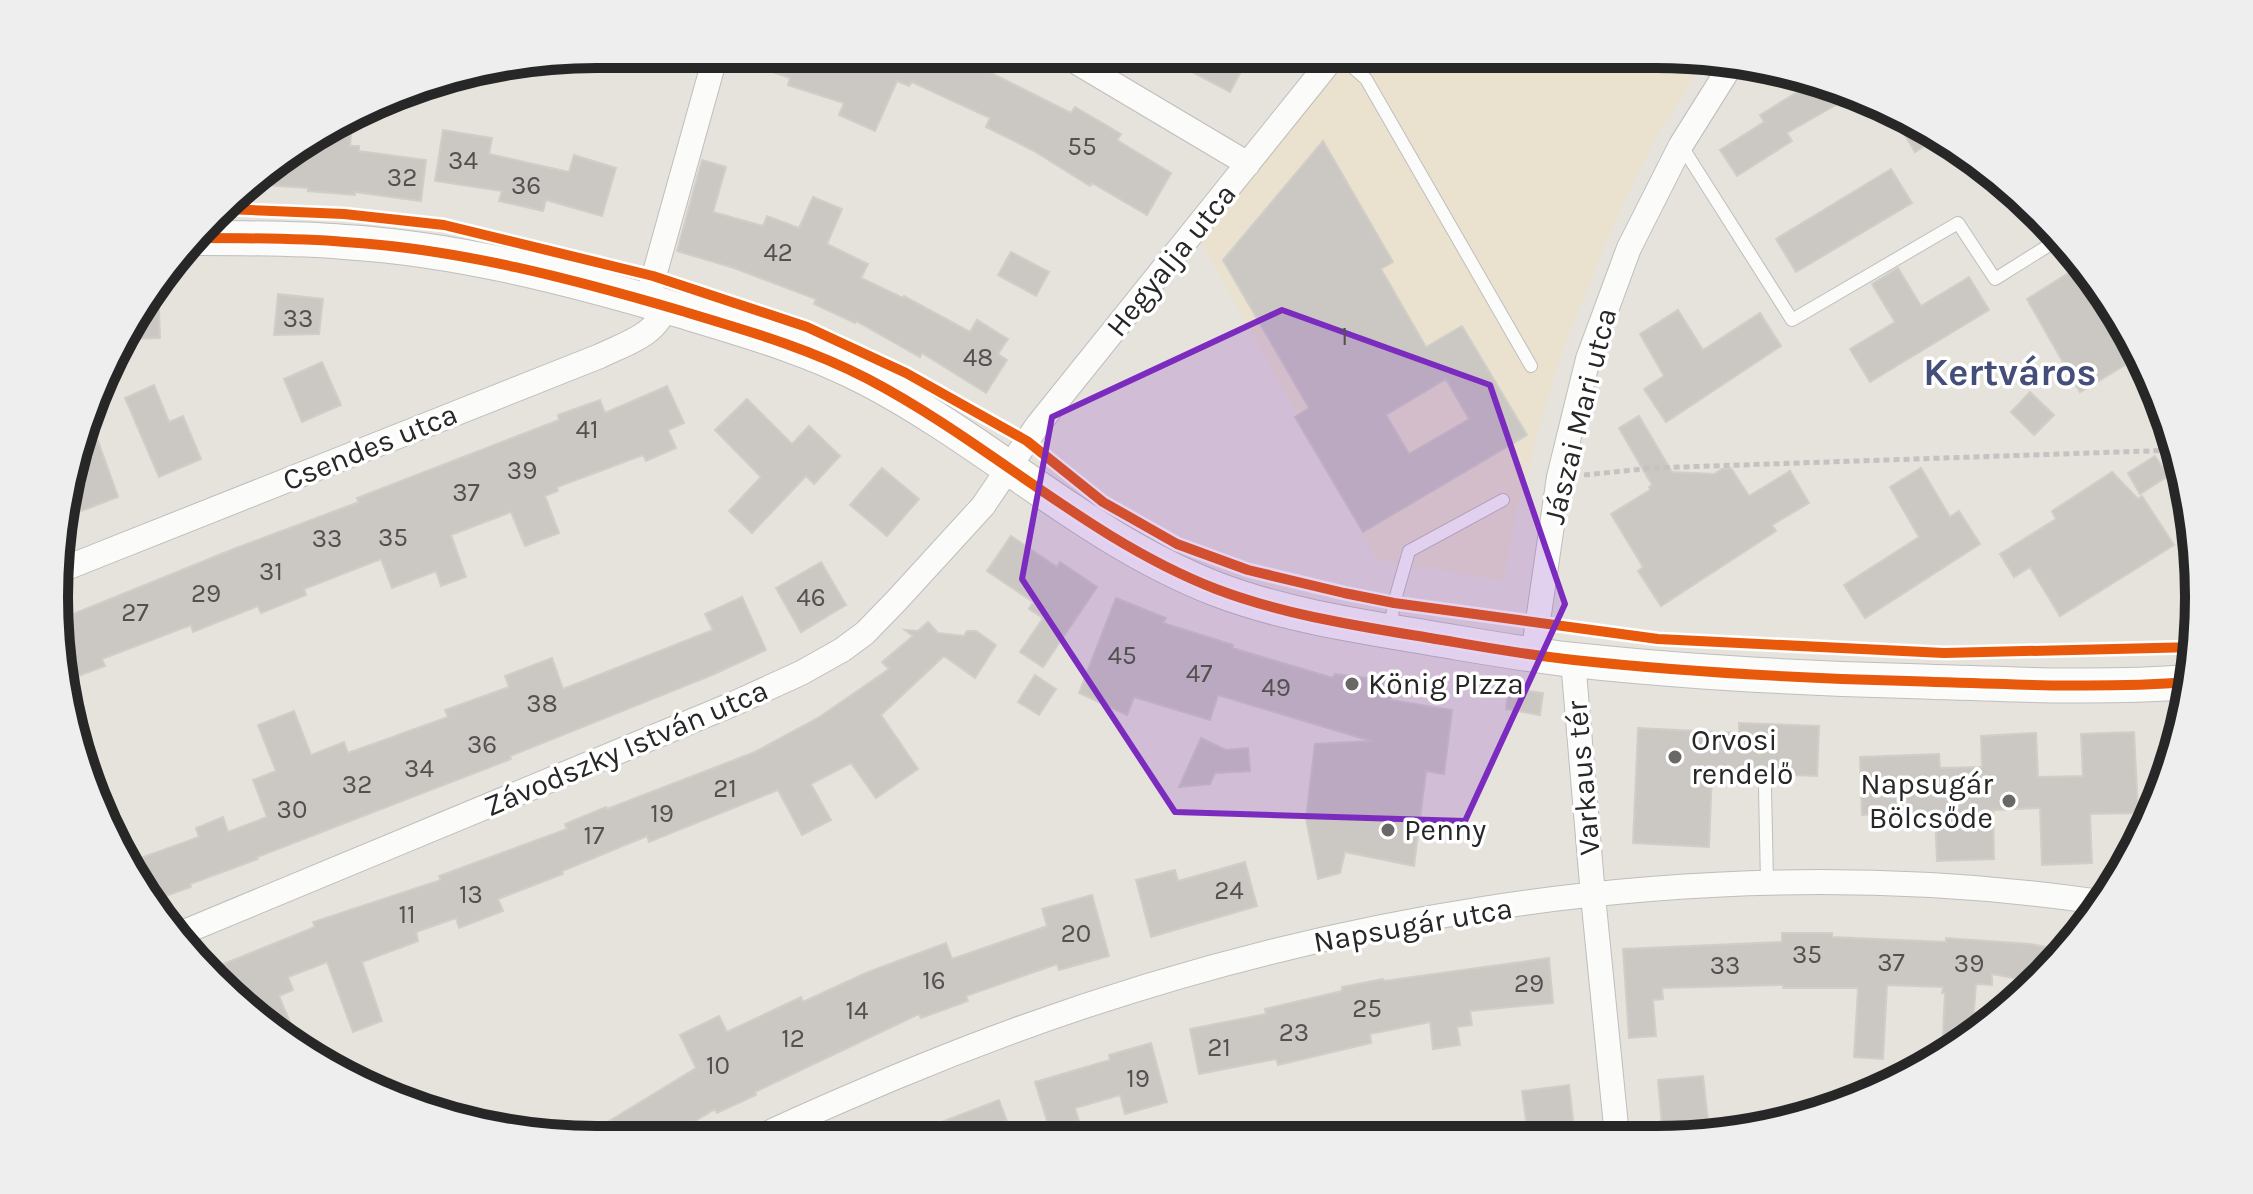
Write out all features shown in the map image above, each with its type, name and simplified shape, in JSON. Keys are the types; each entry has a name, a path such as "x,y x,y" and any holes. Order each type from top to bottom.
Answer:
{"street":[{"path":"656,304 713,68"},
{"path":"1087,68 1248,164"},
{"name":"Hegyalja utca","path":"1010,467 1037,426 1326,68"},
{"name":"Jászai Mari utca","path":"1533,655 1559,477 1588,359 1629,248 1681,145 1726,73"},
{"path":"208,238 349,242 426,251 520,269 758,334 865,378 930,414 1081,519 1166,567 1261,604 1389,631 1533,655 1755,676 1991,684 2178,682"},
{"name":"Csendes utca","path":"69,567 600,356 653,329 662,318 656,304"},
{"name":"Závodszky István utca","path":"187,931 733,704 822,661 865,633 890,608 983,506 1010,467"},
{"name":"Varkaus tér","path":"1573,660 1616,1126"},
{"name":"Napsugár utca","path":"785,1126 881,1083 1042,1019 1191,973 1326,939 1460,912 1620,892 1767,882 1855,881 1983,887 2089,901"}],"lane":[{"path":"1353,68 1366,79 1531,366"},
{"path":"1681,145 1792,320 1958,223 1995,279 2050,244"},
{"path":"1389,631 1409,551 1503,500"},
{"path":"1765,788 1767,882"}],"path":[{"path":"1559,477 1653,468 2164,450"}],"highlighted area":[{"path":"1282,310 1490,385 1565,604 1465,821 1175,812 1022,579 1052,417"}],"shaded area":[{"path":"1342,68 1698,70 1656,137 1606,241 1561,354 1523,484 1503,581 1377,560 1200,239"}],"building":[{"path":"760,68 982,68 1071,113 1075,107 1121,134 1117,140 1171,173 1147,215 986,127 990,118 912,82 909,86 897,81 875,131 839,115 844,103 788,85 790,78"},
{"path":"1185,68 1243,68 1230,92"},
{"path":"1803,89 1841,102 1787,133 1792,141 1737,176 1720,150 1764,122 1760,115"},
{"path":"351,129 350,146 359,146 359,151 426,160 421,201 355,192 355,195 308,191 308,188 265,185 303,157"},
{"path":"1901,129 1928,144 1915,152"},
{"path":"443,130 492,138 489,154 569,172 574,155 616,168 602,216 546,200 543,211 499,201 502,191 435,181"},
{"path":"1323,141 1393,262 1381,269 1426,347 1462,326 1527,435 1363,532 1295,417 1309,408 1223,260","holes":["1446,379 1469,419 1409,454 1386,415"]},
{"path":"702,160 726,167 713,212 763,226 767,216 799,228 813,197 842,209 827,244 868,264 861,278 904,296 970,332 977,320 1008,339 998,354 1007,360 986,393 922,353 920,357 856,321 814,304 816,299 734,268 677,251"},
{"path":"1891,169 1912,203 1796,272 1776,239"},
{"path":"1011,252 1049,272 1036,296 998,275"},
{"path":"1898,268 1921,306 1969,277 1989,310 1870,382 1850,349 1895,322 1872,284"},
{"path":"2072,271 2096,303 2130,362 2080,392 2027,299"},
{"path":"278,294 323,299 319,334 274,335"},
{"path":"159,301 160,338 136,339"},
{"path":"1678,310 1703,350 1760,313 1781,346 1666,422 1644,389 1664,376 1640,334"},
{"path":"322,362 341,405 302,422 284,379"},
{"path":"154,385 169,422 183,416 201,459 159,477 125,398"},
{"path":"667,386 684,423 668,430 676,448 646,461 643,455 557,487 558,491 545,496 559,533 525,546 511,512 451,535 466,577 441,586 436,571 392,588 381,559 304,589 306,595 261,613 258,606 193,632 191,625 102,659 105,666 75,677 69,616 359,502 357,498 559,420 558,415 600,400 605,413"},
{"path":"2030,392 2054,415 2034,435 2011,412"},
{"path":"747,399 792,444 809,426 840,456 814,484 806,476 752,533 729,511 761,477 715,430"},
{"path":"1639,416 1672,472 1714,474 1731,468 1749,496 1790,471 1809,503 1772,525 1776,531 1661,606 1638,571 1643,567 1611,514 1650,490 1652,485 1619,428"},
{"path":"98,441 118,497 76,513 78,494 91,444"},
{"path":"2155,456 2168,476 2140,494 2128,473"},
{"path":"882,468 919,499 887,536 850,505"},
{"path":"1921,468 1950,517 1959,511 1980,544 1865,618 1844,585 1919,537 1890,487"},
{"path":"2112,472 2138,499 2142,496 2174,545 2060,616 2030,567 2014,577 2000,554 2056,519 2052,511"},
{"path":"1011,536 1057,567 1060,562 1097,587 1043,667 1020,652 1043,618 1029,609 1033,602 987,571"},
{"path":"821,562 846,605 801,632 776,588"},
{"path":"742,597 766,650 712,675 510,756 511,759 162,897 138,859 199,837 196,828 223,817 228,832 267,817 253,780 276,771 258,725 294,711 311,755 344,742 348,753 448,717 445,710 509,687 505,676 552,658 563,689 713,630 705,614"},
{"path":"1116,598 1166,618 1163,623 1233,645 1232,648 1333,678 1335,674 1392,681 1391,700 1452,710 1444,774 1426,771 1414,866 1345,852 1340,873 1318,879 1306,819 1315,744 1371,741 1218,695 1210,720 1134,697 1127,715 1079,693"},
{"path":"928,622 938,633 964,636 967,631 976,631 996,645 975,678 944,656 881,715 918,769 876,798 851,763 811,784 831,820 802,835 778,790 649,842 647,836 498,899 503,911 459,928 456,918 416,932 418,941 362,962 382,1021 353,1032 327,962 288,977 293,990 279,996 293,1030 248,995 218,966 315,927 313,922 441,880 439,876 567,829 565,824 606,807 755,752 818,718 889,669 882,662 913,636 905,630 918,631"},
{"path":"1035,675 1056,689 1039,715 1018,702"},
{"path":"1509,688 1543,693 1540,715 1506,709"},
{"path":"1739,723 1819,726 1817,776 1712,772 1709,847 1633,843 1638,728 1739,733"},
{"name":"Napsugár Bölcsőde","path":"2134,732 2138,813 2090,814 2092,863 2042,865 2040,808 1993,810 1994,859 1937,861 1935,812 1862,815 1860,757 1939,754 1940,768 1982,767 1981,736 2036,733 2038,777 2083,776 2081,734"},
{"path":"1201,738 1226,750 1248,748 1250,771 1215,773 1210,784 1179,787"},
{"path":"1245,862 1257,906 1151,937 1136,880 1175,870 1178,881"},
{"path":"1092,895 1109,956 1059,970 1057,964 966,996 968,1001 921,1018 919,1014 755,1092 756,1095 717,1113 715,1109 687,1126 601,1126 696,1068 680,1035 719,1016 727,1032 801,997 803,1002 868,972 946,943 952,959 1047,926 1042,909"},
{"path":"1782,933 1832,933 1832,937 1946,942 1946,938 2052,948 2021,979 1992,974 1992,985 1976,984 1973,1020 1943,1041 1943,987 1887,985 1883,1059 1854,1057 1858,988 1783,988 1783,985 1662,988 1663,999 1653,1000 1656,1036 1629,1038 1623,949 1782,942"},
{"path":"1549,958 1553,1003 1470,1011 1472,1025 1457,1027 1460,1045 1433,1049 1430,1022 1370,1034 1371,1043 1278,1065 1276,1059 1199,1074 1190,1029 1266,1014 1265,1009 1342,991 1342,987"},
{"path":"1151,1043 1167,1102 1125,1114 1120,1095 1075,1108 1081,1126 1049,1126 1035,1082 1110,1060 1109,1055"},
{"path":"1703,1076 1708,1121 1662,1125 1658,1080"},
{"path":"1569,1085 1574,1126 1527,1126 1522,1091"},
{"path":"999,1100 1009,1126 931,1126"}],"cycle path":[{"path":"237,209 344,214 444,225 653,276 807,327 906,373 1027,441 1103,502 1177,544 1248,570 1344,593 1394,603 1658,639 1944,653 2182,647"},
{"path":"209,238 345,242 473,258 599,288 776,340 846,368 913,404 1082,517 1169,568 1216,589 1295,613 1520,653 1657,668 2013,684 2178,683"}],"place":[{"name":"König PIzza","path":"1352,684"},
{"name":"Orvosi rendelő","path":"1675,757"},
{"name":"Napsugár Bölcsőde","path":"2009,801"},
{"name":"Penny","path":"1388,830"}],"district":[{"name":"Kertváros","path":"2010,372"}]}
